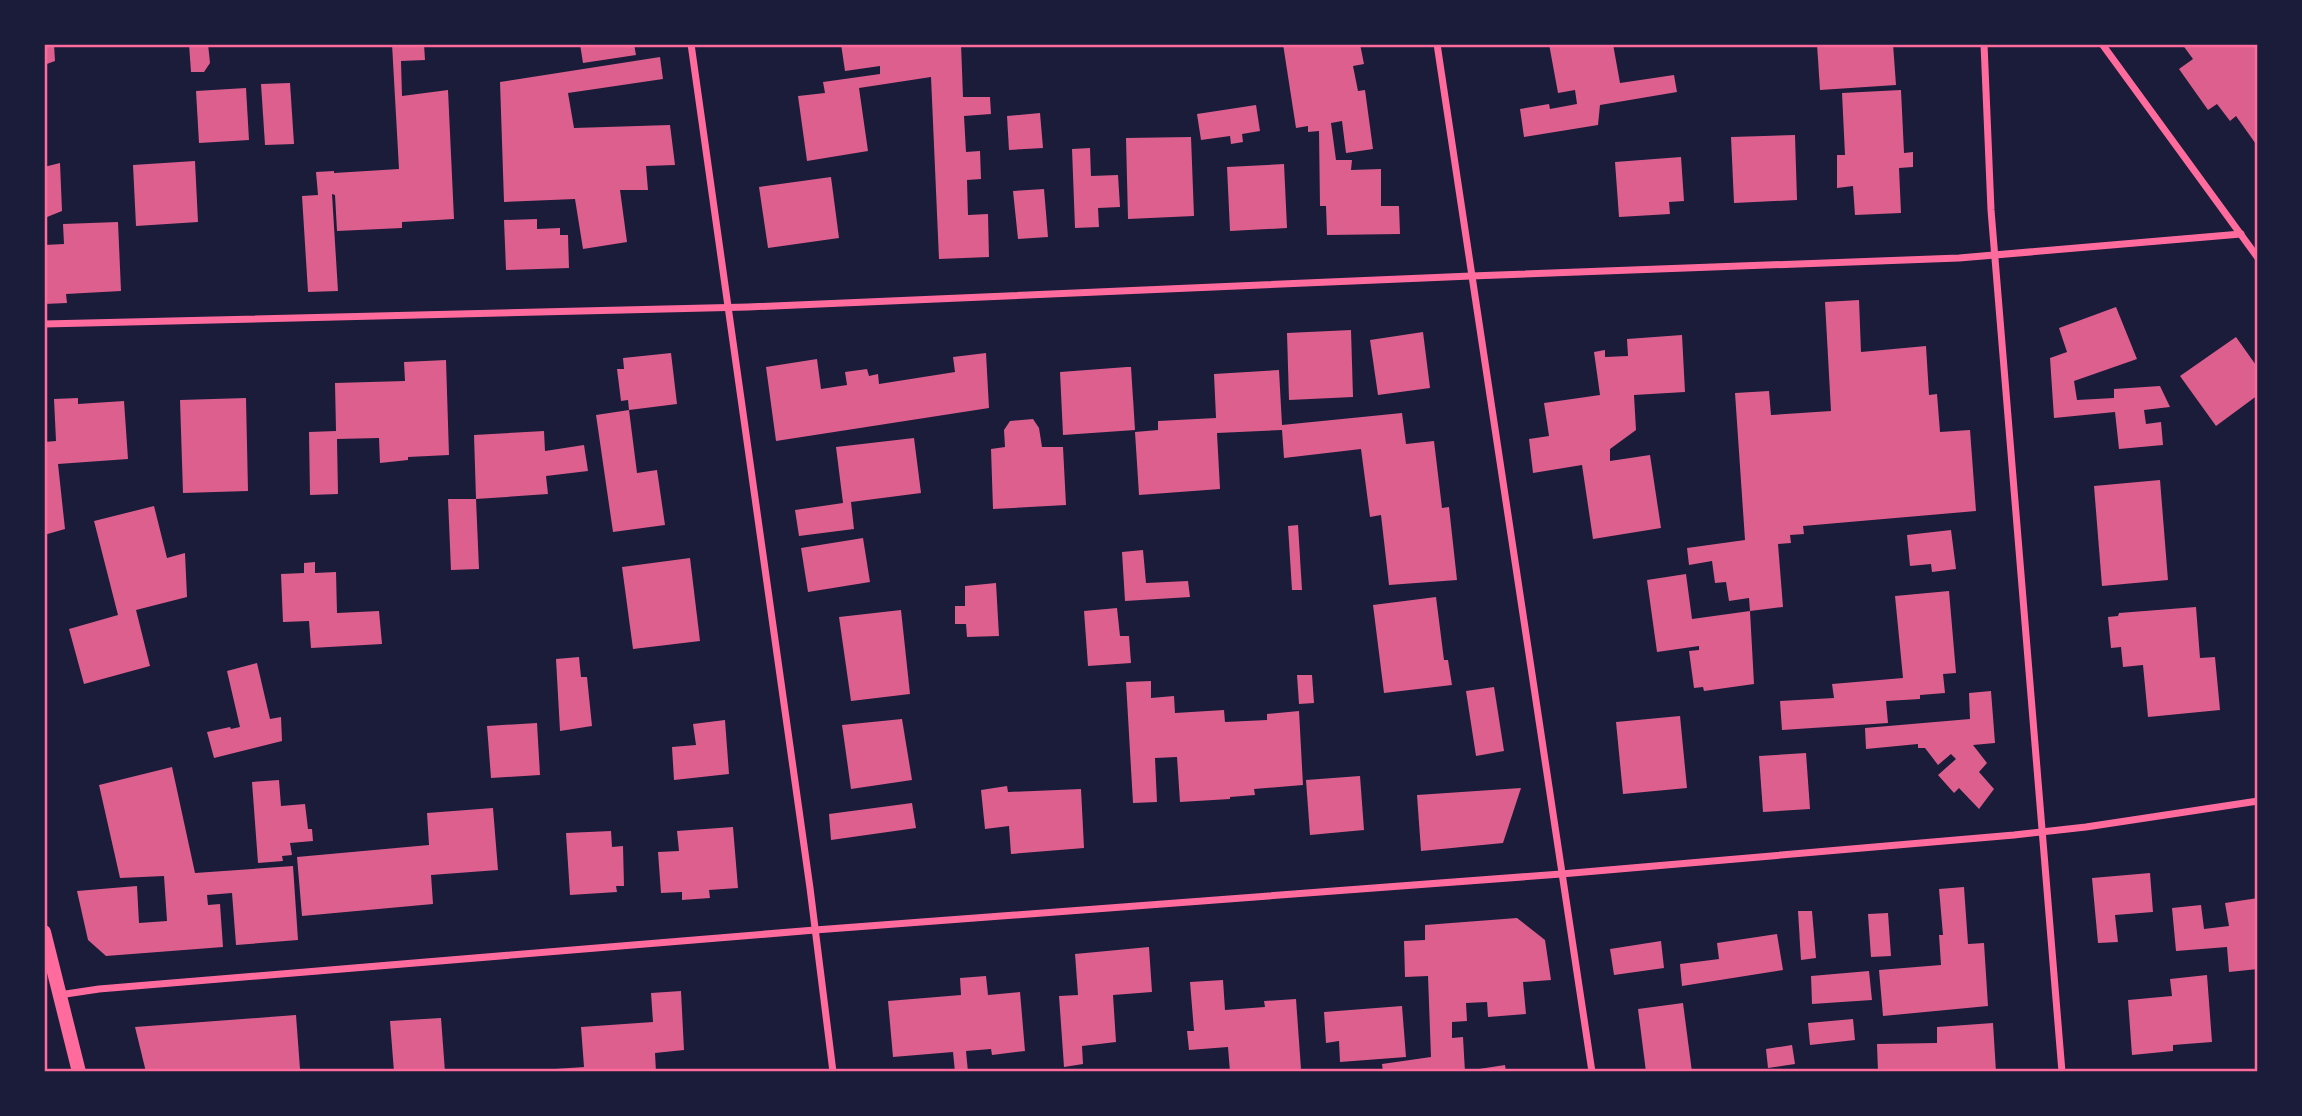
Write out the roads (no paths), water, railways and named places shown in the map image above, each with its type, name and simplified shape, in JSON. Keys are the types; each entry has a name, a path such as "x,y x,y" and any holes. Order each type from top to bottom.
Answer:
{"main road":[{"path":"44,932 79,1072"}],"street":[{"path":"691,44 833,1072"},
{"path":"1437,44 1592,1072"},
{"path":"1984,44 1991,210 2062,1072"},
{"path":"2102,44 2258,258"},
{"path":"44,324 728,307 1995,256 2241,234"},
{"path":"59,995 113,988 815,930 1561,874 2043,832 2258,800"}]}
